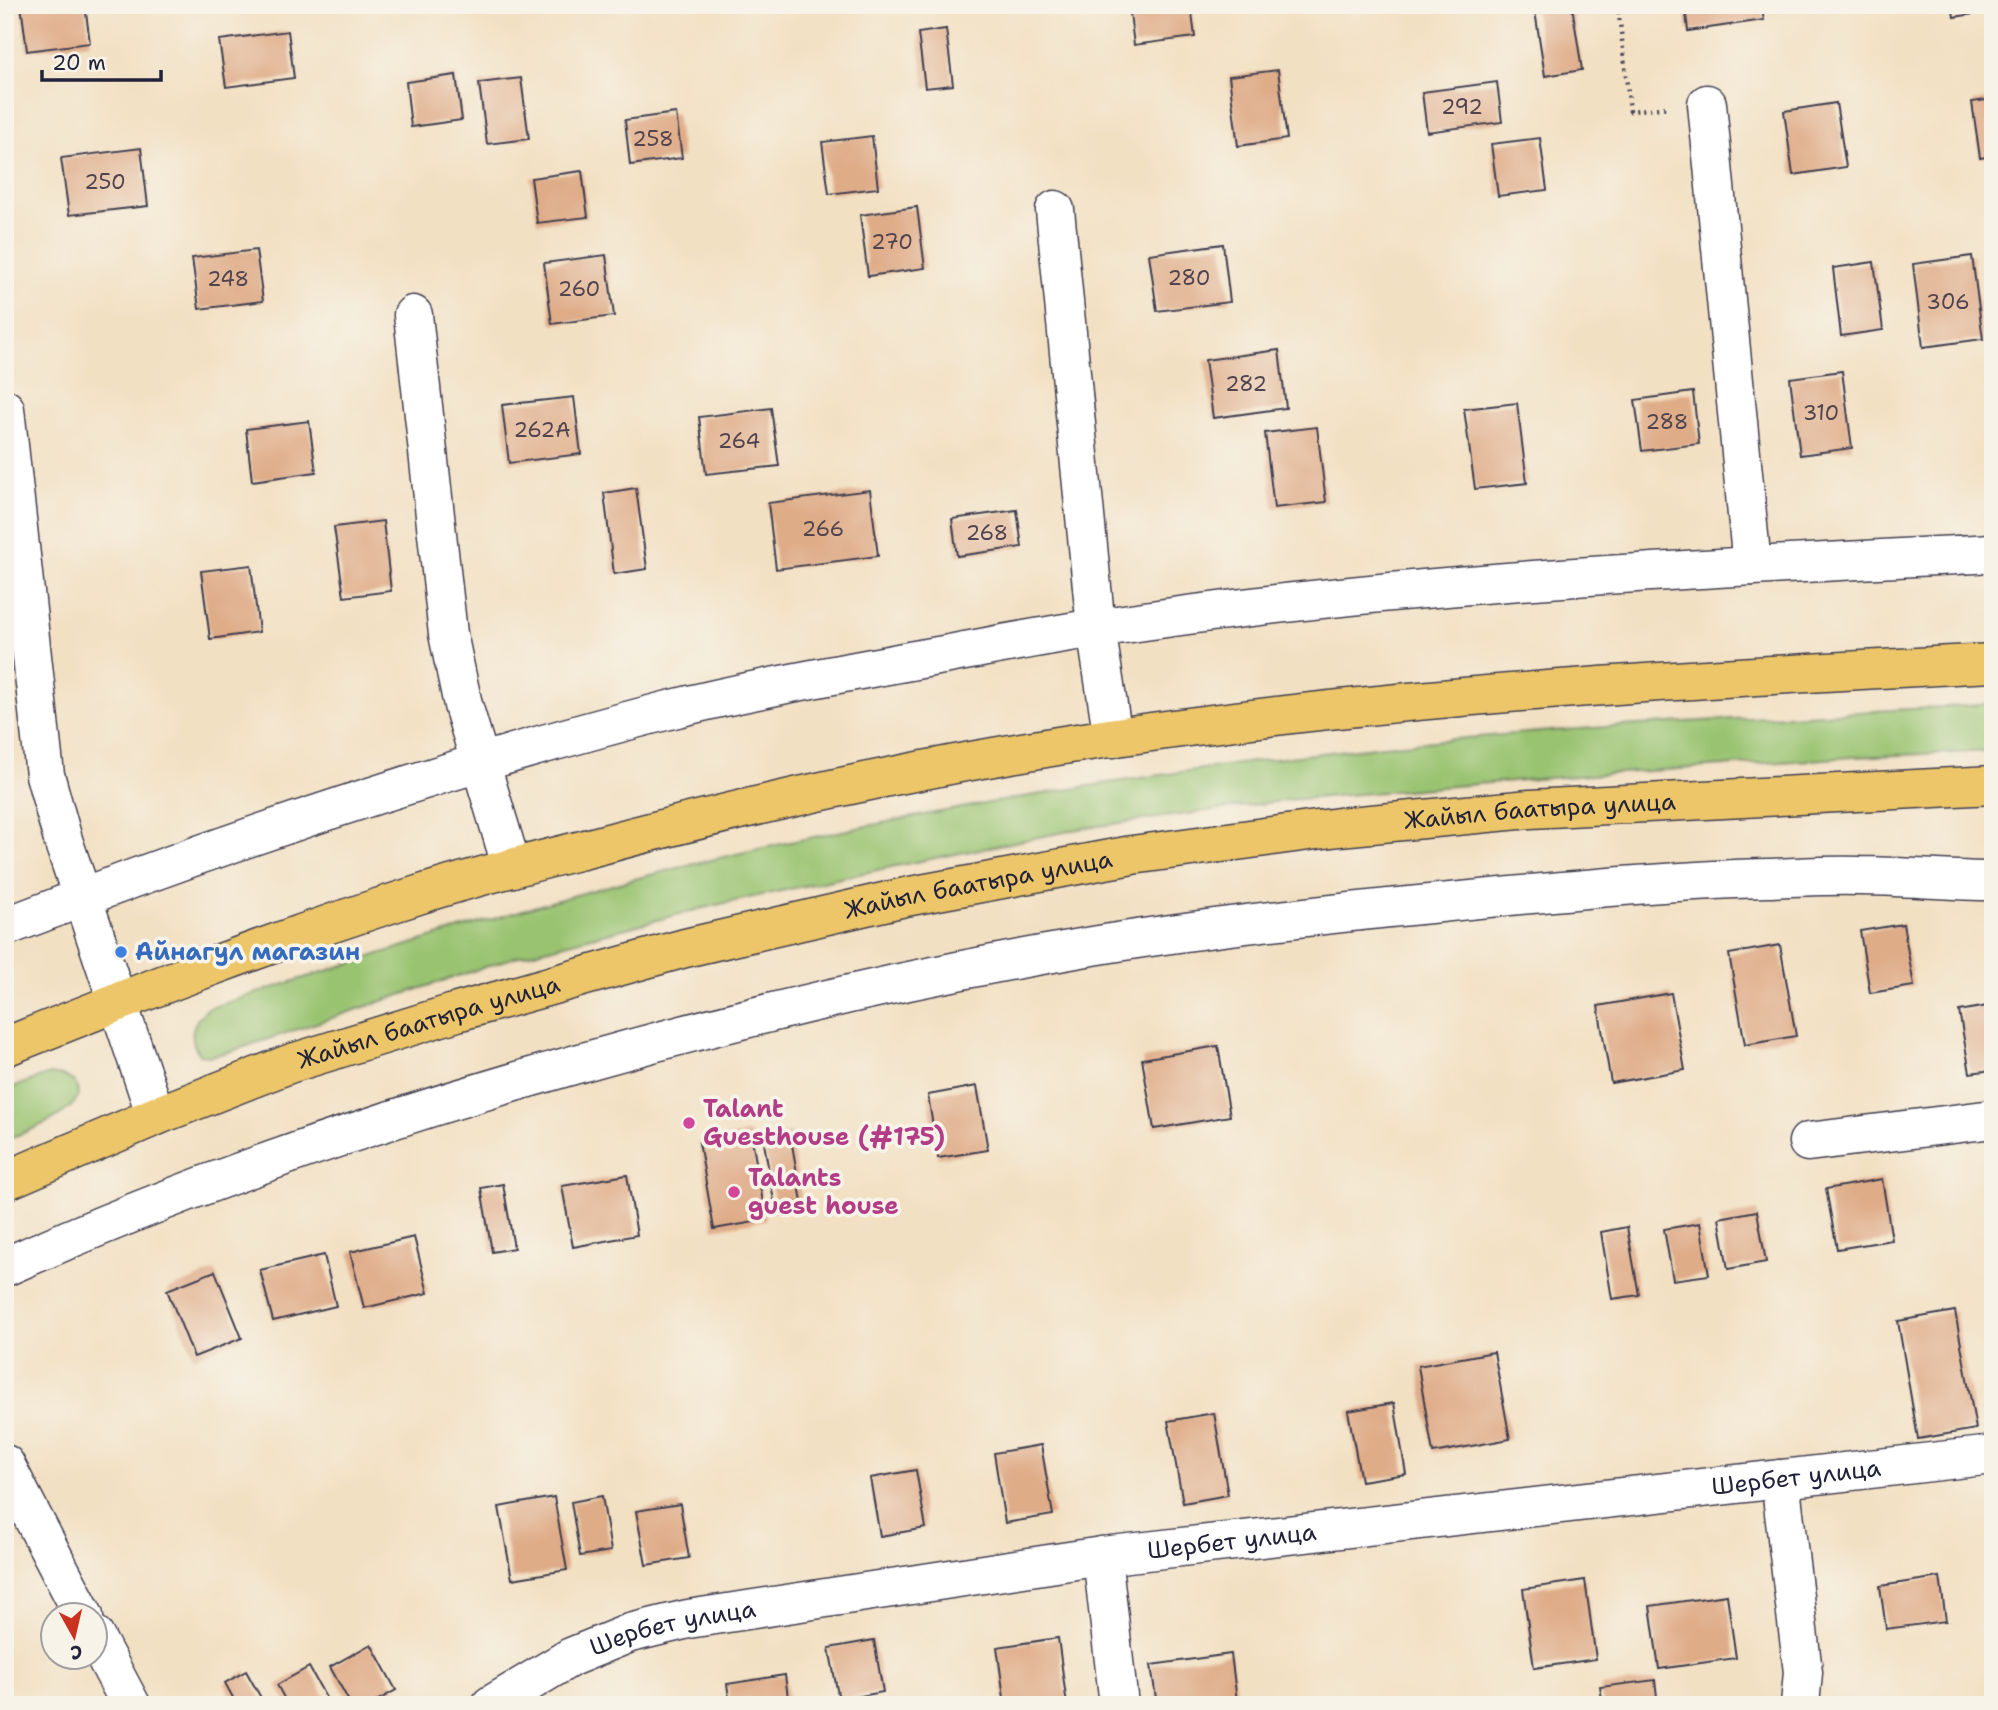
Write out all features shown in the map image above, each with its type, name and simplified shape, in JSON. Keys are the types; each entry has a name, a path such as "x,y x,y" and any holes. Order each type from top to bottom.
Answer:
{"main road":[{"path":"5,1047 117,1001 261,948 421,894 686,822 870,781 1113,738 1318,710 1525,691 1993,663"},
{"name":"Жайыл баатыра улица","path":"5,1181 156,1116 289,1064 457,1012 685,948 905,897 1132,855 1339,827 1530,809 1993,785"}],"street":[{"path":"1707,104 1752,566"},
{"path":"1055,210 1096,628 1113,738"},
{"path":"413,315 448,634 463,705 512,868"},
{"path":"5,409 44,775 63,840 156,1116"},
{"path":"5,927 266,831 480,764 668,710 837,674 1096,628 1327,598 1526,579 1993,554"},
{"path":"5,1267 241,1171 371,1126 657,1040 792,1006 1065,950 1213,928 1587,888 1763,878 1858,876 1993,881"},
{"path":"1808,1142 1993,1118"},
{"name":"Шербет улица","path":"491,1705 571,1657 641,1630 688,1619 1102,1556 1993,1455"},
{"path":"5,1464 77,1602"},
{"path":"1780,1479 1803,1672 1800,1705"},
{"path":"1102,1556 1119,1705"},
{"path":"108,1661 131,1705"}],"path":[{"path":"1618,5 1630,110 1707,104"}],"green space":[{"path":"1993,704 1993,751 1853,757 1548,778 1289,800 1084,828 707,907 515,957 232,1051 211,1056 199,1055 193,1042 197,1019 207,1009 390,950 513,913 698,863 915,816 1135,779 1371,747 1548,731"},
{"path":"50,1074 64,1076 75,1082 78,1093 76,1101 48,1122 5,1140 5,1090"}],"building":[{"path":"21,5 85,5 90,43 27,51"},
{"path":"1129,5 1191,5 1195,37 1134,45"},
{"path":"1685,5 1761,5 1764,20 1688,31"},
{"path":"1952,5 1993,5 1993,11 1954,17"},
{"path":"1572,6 1582,70 1545,76 1535,11"},
{"path":"946,29 953,85 925,88 918,33"},
{"path":"288,31 294,78 226,87 219,40"},
{"path":"1278,70 1287,139 1238,146 1229,76"},
{"path":"456,75 462,120 411,127 406,82"},
{"path":"521,78 529,139 487,144 479,83"},
{"path":"1497,82 1502,122 1427,132 1422,92"},
{"path":"1993,99 1993,156 1980,158 1972,102"},
{"path":"1836,103 1846,167 1793,175 1784,111"},
{"path":"676,113 682,158 630,165 625,120"},
{"path":"872,136 878,188 829,194 822,142"},
{"path":"1540,138 1547,190 1498,196 1491,144"},
{"path":"141,148 148,206 69,215 61,158"},
{"path":"582,171 588,217 537,223 531,178"},
{"path":"917,207 925,268 868,276 860,215"},
{"path":"1223,244 1230,302 1157,311 1149,254"},
{"path":"256,250 263,301 199,309 192,258"},
{"path":"606,255 614,316 552,324 544,263"},
{"path":"1972,256 1983,339 1923,347 1913,264"},
{"path":"1874,262 1883,330 1841,336 1833,268"},
{"path":"1279,350 1286,408 1213,418 1205,360"},
{"path":"1842,371 1852,448 1800,455 1790,378"},
{"path":"1693,392 1699,444 1642,451 1635,400"},
{"path":"574,397 581,454 509,463 502,405"},
{"path":"1517,403 1527,483 1475,489 1464,409"},
{"path":"771,408 779,466 706,474 699,417"},
{"path":"309,421 316,472 252,481 246,429"},
{"path":"1317,427 1326,502 1274,508 1265,433"},
{"path":"636,488 647,569 614,574 604,493"},
{"path":"870,490 878,556 776,569 768,503"},
{"path":"1017,510 1022,547 957,556 952,519"},
{"path":"383,521 391,591 344,597 334,527"},
{"path":"251,565 259,632 210,639 201,571"},
{"path":"1903,924 1914,986 1870,993 1860,931"},
{"path":"1780,945 1796,1036 1745,1045 1729,954"},
{"path":"1671,993 1685,1070 1611,1083 1598,1006"},
{"path":"1993,1005 1993,1070 1970,1073 1959,1011"},
{"path":"1218,1046 1230,1116 1154,1129 1142,1059"},
{"path":"977,1086 988,1150 938,1158 928,1095"},
{"path":"751,1133 766,1220 714,1229 699,1142"},
{"path":"790,1133 802,1202 775,1207 763,1137"},
{"path":"627,1175 637,1235 573,1247 562,1186"},
{"path":"1882,1179 1892,1240 1837,1249 1826,1189"},
{"path":"503,1184 514,1248 492,1252 481,1188"},
{"path":"1757,1211 1766,1262 1728,1269 1719,1218"},
{"path":"1700,1223 1709,1275 1673,1280 1664,1229"},
{"path":"1627,1227 1639,1295 1612,1299 1601,1232"},
{"path":"414,1237 428,1293 364,1308 350,1252"},
{"path":"324,1255 336,1306 273,1321 260,1270"},
{"path":"215,1271 242,1338 194,1357 167,1290"},
{"path":"1955,1311 1976,1429 1918,1439 1898,1321"},
{"path":"1494,1352 1510,1439 1433,1453 1418,1366"},
{"path":"1394,1403 1406,1474 1361,1481 1348,1411"},
{"path":"1214,1413 1228,1495 1183,1503 1168,1421"},
{"path":"1041,1445 1053,1515 1005,1523 994,1453"},
{"path":"916,1470 926,1528 880,1536 870,1478"},
{"path":"602,1496 611,1551 580,1556 571,1502"},
{"path":"554,1497 567,1570 512,1579 499,1507"},
{"path":"680,1504 689,1558 646,1565 636,1511"},
{"path":"1940,1577 1946,1621 1886,1629 1880,1586"},
{"path":"1585,1580 1596,1659 1534,1668 1523,1589"},
{"path":"1727,1595 1736,1658 1659,1669 1650,1606"},
{"path":"1058,1638 1067,1705 1005,1705 997,1647"},
{"path":"874,1640 883,1692 839,1700 829,1648"},
{"path":"371,1644 396,1690 369,1705 351,1705 330,1667"},
{"path":"1231,1654 1237,1701 1209,1705 1157,1705 1151,1665"},
{"path":"309,1667 330,1705 288,1705 277,1685"},
{"path":"246,1671 265,1705 237,1705 225,1683"},
{"path":"785,1675 789,1705 730,1705 727,1684"},
{"path":"1655,1680 1658,1705 1603,1705 1600,1687"}],"place":[{"name":"Айнагул магазин","path":"121,952"},
{"name":"Talant Guesthouse (#175)","path":"689,1123"},
{"name":"Talants guest house","path":"734,1192"}]}
